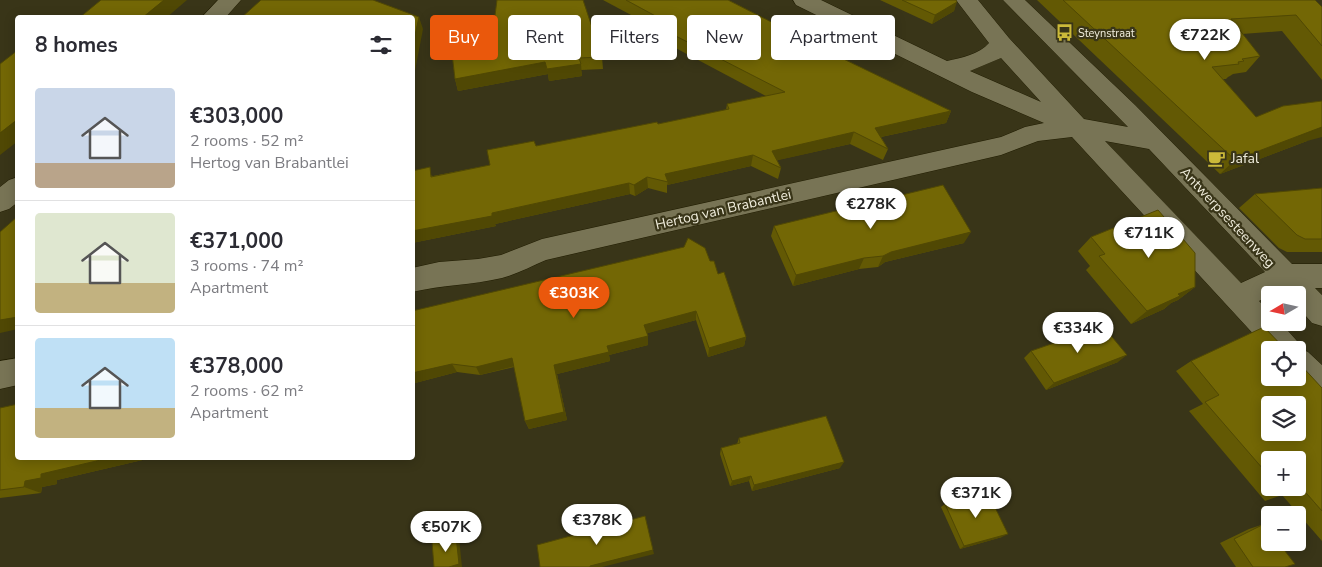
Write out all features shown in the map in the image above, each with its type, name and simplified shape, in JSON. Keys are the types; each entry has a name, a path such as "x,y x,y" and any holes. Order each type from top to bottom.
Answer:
{"street":[{"path":"214,15 230,0"},
{"path":"803,0 1014,101 1077,127 1155,141"},
{"path":"966,0 979,13 1001,43 1077,127 1278,341"},
{"name":"Antwerpsesteenweg","path":"1013,0 1155,141 1322,314"},
{"path":"946,69 965,65 993,53 1001,43"},
{"path":"1014,101 1029,117 1033,133"},
{"name":"Hertog van Brabantlei","path":"415,279 439,274 478,271 504,266 542,250 1001,146 1020,140 1033,133 1077,127"},
{"path":"0,202 15,190"},
{"path":"1236,296 1255,290 1284,276 1322,276"},
{"path":"1306,369 1322,386"},
{"path":"0,375 15,372"}],"building":[{"path":"101,0 164,0 146,15 83,15"},
{"path":"261,0 373,0 414,15 244,15"},
{"path":"497,0 583,0 591,24 591,57 581,58 581,15 508,15 508,60 580,60 581,64 547,69 545,62 455,79 453,60 498,60 498,15 495,15"},
{"path":"626,0 728,0 758,15 687,15 687,42 677,37 677,15 654,15"},
{"path":"902,0 956,0 957,2 935,15"},
{"path":"1063,0 1315,0 1322,7 1322,46 1296,15 1231,19 1260,56 1242,59 1244,61 1238,62 1239,64 1212,67 1256,117 1283,106 1322,101 1322,127 1235,160"},
{"path":"415,16 419,17 415,35"},
{"path":"761,17 771,22 771,60 846,60 951,111 875,128 888,149 854,132 772,151 781,168 753,155 665,174 668,182 647,177 634,185 629,183 492,213 492,216 415,230 415,170 430,167 431,177 490,165 487,150 534,141 536,146 657,122 658,124 729,109 727,104 785,92 723,60 761,60"},
{"path":"15,52 15,121 0,133 0,64"},
{"path":"943,185 971,232 891,252 883,256 864,258 796,275 774,226"},
{"path":"1322,188 1322,239 1305,239 1297,235 1255,194"},
{"path":"1158,210 1195,253 1195,287 1147,311 1099,256 1105,254 1091,237"},
{"path":"15,219 15,318 0,320 0,232"},
{"path":"688,238 705,248 710,261 714,261 718,274 724,272 746,337 709,348 696,311 644,325 648,336 607,346 609,352 554,365 564,412 525,421 512,358 476,367 452,364 415,372 415,310 684,247"},
{"path":"1103,326 1127,355 1054,383 1031,351"},
{"path":"1261,328 1261,331 1268,331 1277,341 1261,341 1261,386 1306,386 1306,371 1322,388 1322,511 1306,493 1306,451 1261,451 1261,467 1205,402 1219,395 1191,361"},
{"path":"15,405 15,460 100,460 41,474 41,478 25,481 24,487 0,490 0,408"},
{"path":"826,416 844,462 754,485 751,476 732,481 721,448 740,443 739,438"},
{"path":"988,493 1008,534 964,546 945,504"},
{"path":"645,516 653,550 590,567 540,567 537,545"},
{"path":"1261,526 1261,551 1285,551 1295,564 1285,567 1253,567 1234,539"},
{"path":"456,536 459,564 449,567 434,567 432,542"}],"place":[{"name":"Steynstraat","path":"1064,33"},
{"name":"Jafal","path":"1217,158"}]}
